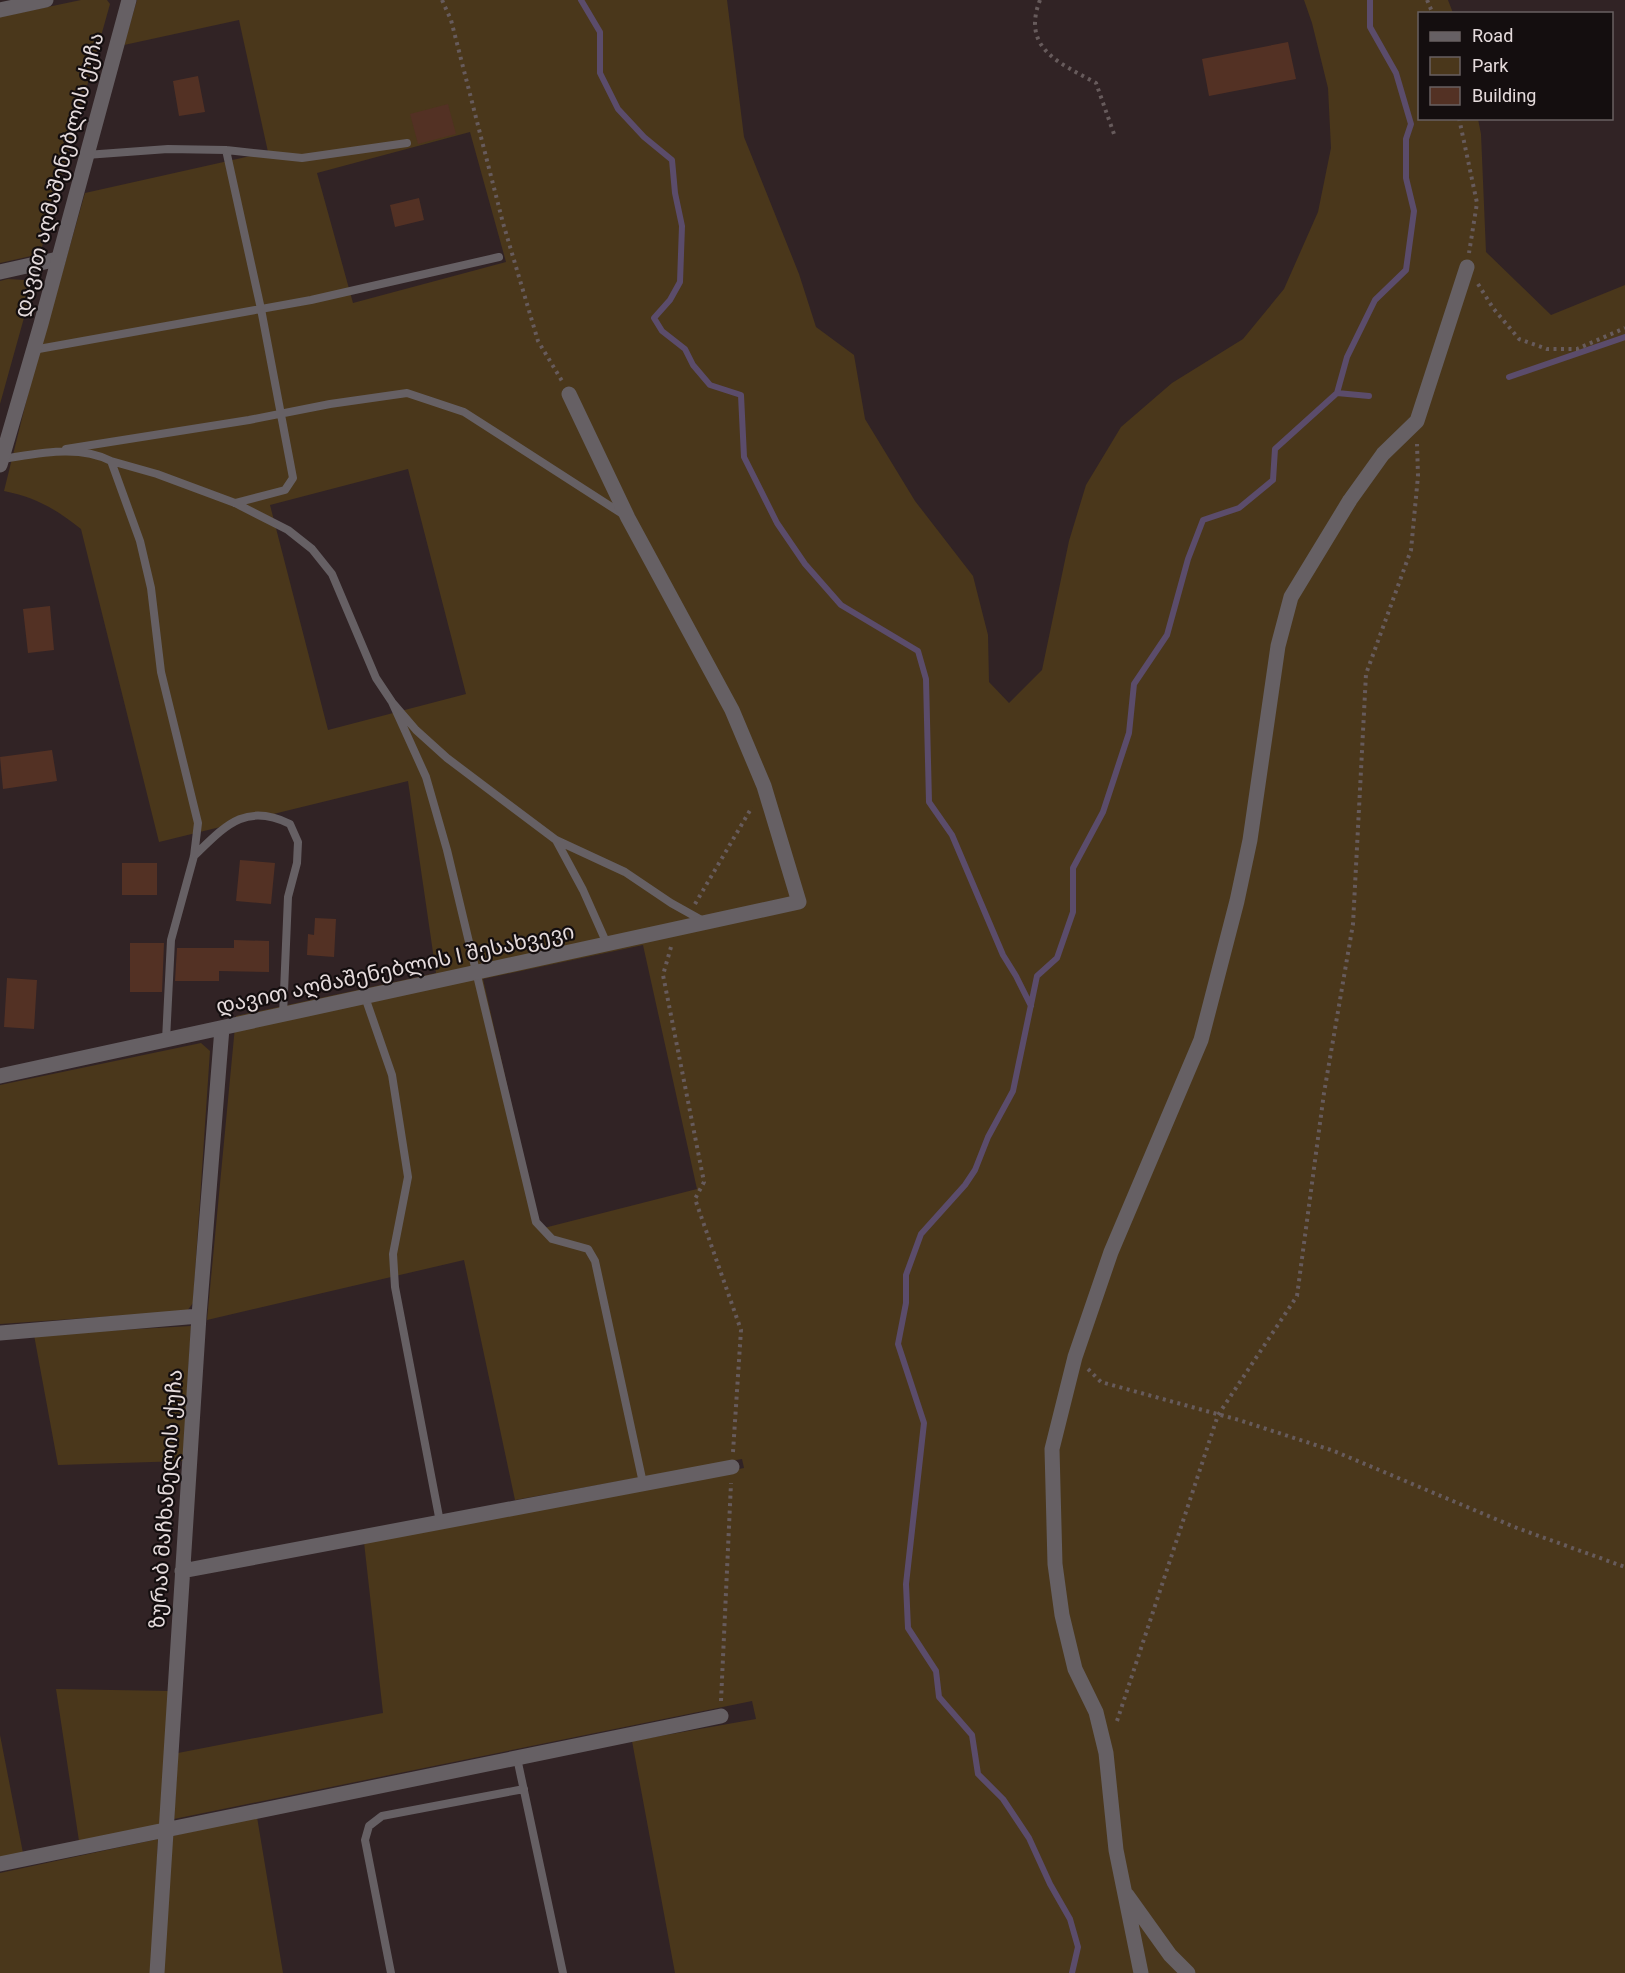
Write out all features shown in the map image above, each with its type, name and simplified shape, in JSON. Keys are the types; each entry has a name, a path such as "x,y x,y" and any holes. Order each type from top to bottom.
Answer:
{"street":[{"path":"0,10 46,0"},
{"name":"დავით აღმაშენებლის ქუჩა","path":"1,462 129,0"},
{"path":"0,272 58,259"},
{"path":"1141,1973 1116,1850 1106,1753 1096,1712 1075,1669 1062,1615 1054,1564 1052,1449 1075,1357 1111,1252 1201,1040 1237,902 1250,840 1278,646 1291,597 1350,500 1383,454 1417,421 1467,267"},
{"path":"569,394 628,518 732,710 764,786"},
{"name":"დავით აღმაშენებლის I შესახვევი","path":"0,1076 800,902 764,786"},
{"name":"ზურაბ მაჩხანელის ქუჩა","path":"158,1973 199,1316 222,1028"},
{"path":"0,1333 199,1316"},
{"path":"182,1571 732,1467"},
{"path":"0,1864 721,1716"},
{"path":"1124,1891 1170,1955 1188,1973"}],"lane":[{"path":"86,155 168,149 226,150 302,158 407,143"},
{"path":"226,150 261,309 293,478 285,490 236,503"},
{"path":"33,350 311,300 499,257"},
{"path":"1,462 330,404 407,393 464,412 628,518"},
{"path":"57,451 100,456 157,474 236,503 288,530 312,549 332,574 376,678 392,702 416,730 447,758 556,840 625,872 707,922"},
{"path":"111,461 140,541 151,588 161,672 198,823 194,856 171,940 166,1040"},
{"path":"392,702 426,777 463,911 475,973 536,1222 552,1239 588,1249 595,1261 644,1483"},
{"path":"194,856 234,821 250,815 278,818 290,824 298,842 297,863 288,897 283,1015"},
{"path":"556,840 583,890 607,944"},
{"path":"365,997 392,1075 408,1178 393,1254 395,1287 440,1522"},
{"path":"517,1758 563,1973"},
{"path":"391,1973 365,1840 369,1826 382,1816 524,1789"}],"path":[{"path":"442,0 451,20 503,223 538,341 569,394"},
{"path":"1040,0 1034,22 1039,45 1060,63 1096,83 1114,134"},
{"path":"1459,120 1477,203 1467,267 1493,308 1519,339 1547,349 1577,349 1625,328"},
{"path":"1106,1753 1218,1415 1297,1296 1324,1093 1353,924 1366,674 1411,549 1418,476 1417,421"},
{"path":"689,913 722,861 764,786"},
{"path":"680,928 667,954 663,975 704,1182 695,1199 741,1330 732,1467 721,1716"},
{"path":"1075,1357 1101,1382 1334,1451 1517,1528 1625,1567"}],"green space":[{"path":"81,0 107,0 110,4 40,254 0,263 0,17"},
{"path":"137,0 727,0 744,137 799,274 816,327 854,355 865,419 915,501 973,576 988,635 989,682 1009,703 1042,670 1069,541 1086,485 1121,427 1172,383 1243,339 1284,289 1318,212 1331,148 1328,88 1304,0 1448,0 1453,12 1418,12 1418,120 1478,120 1481,134 1486,252 1551,315 1625,285 1625,1973 675,1973 632,1741 756,1719 752,1701 174,1819 178,1753 383,1713 364,1542 744,1468 742,1459 515,1500 464,1260 207,1320 236,1016 436,973 408,781 159,842 81,529 45,505 4,491 30,386 85,193 268,152 239,20 124,45","holes":["470,132 506,262 353,303 317,173","408,469 466,694 328,730 270,505","643,945 697,1189 540,1229 483,979"]},
{"path":"24,280 32,289 0,404 0,281"},
{"path":"201,1043 210,1051 193,1303 187,1311 0,1324 0,1085"},
{"path":"191,1326 183,1461 58,1465 34,1335"},
{"path":"56,1689 170,1691 160,1825 79,1841"},
{"path":"0,1735 23,1853 0,1858"},
{"path":"257,1817 283,1973 163,1973 172,1836"},
{"path":"158,1839 151,1973 0,1973 0,1873"}],"building":[{"path":"1288,42 1296,79 1209,96 1202,59"},
{"path":"198,76 205,112 179,116 173,81"},
{"path":"448,104 456,134 418,144 410,114"},
{"path":"419,198 424,220 395,227 390,205"},
{"path":"50,606 54,650 28,653 23,609"},
{"path":"52,750 57,781 3,789 0,757"},
{"path":"240,860 275,863 271,904 236,901"},
{"path":"122,863 157,863 157,895 122,895"},
{"path":"315,918 336,919 334,957 307,955 308,934 314,935"},
{"path":"234,940 269,941 269,972 219,971 219,981 175,981 177,948 234,948"},
{"path":"130,943 164,943 162,992 130,992"},
{"path":"7,978 37,980 34,1029 4,1027"}],"waterway":[{"path":"581,0 600,32 600,73 618,109 644,137 672,160 675,193 682,226 680,282 670,300 654,318 662,331 685,349 693,365 710,385 741,395 744,457 777,523 805,564 841,605 918,651 926,679 929,802 952,835 1003,955 1031,1006"},
{"path":"1072,1973 1078,1947 1070,1919 1050,1884 1029,1838 1003,1799 978,1774 972,1735 939,1697 936,1671 908,1628 906,1584 924,1423 898,1344 906,1303 906,1275 921,1234 965,1185 975,1170 988,1137 1013,1091 1037,976 1057,958 1073,912 1073,868 1103,812 1129,733 1134,684 1167,635 1188,559 1203,520 1239,508 1273,480 1275,449 1337,393 1347,357 1375,300 1406,270 1414,211 1406,178 1406,139 1411,124 1396,73 1370,27 1370,0"},
{"path":"1509,377 1625,337"},
{"path":"1337,393 1369,396"}]}
